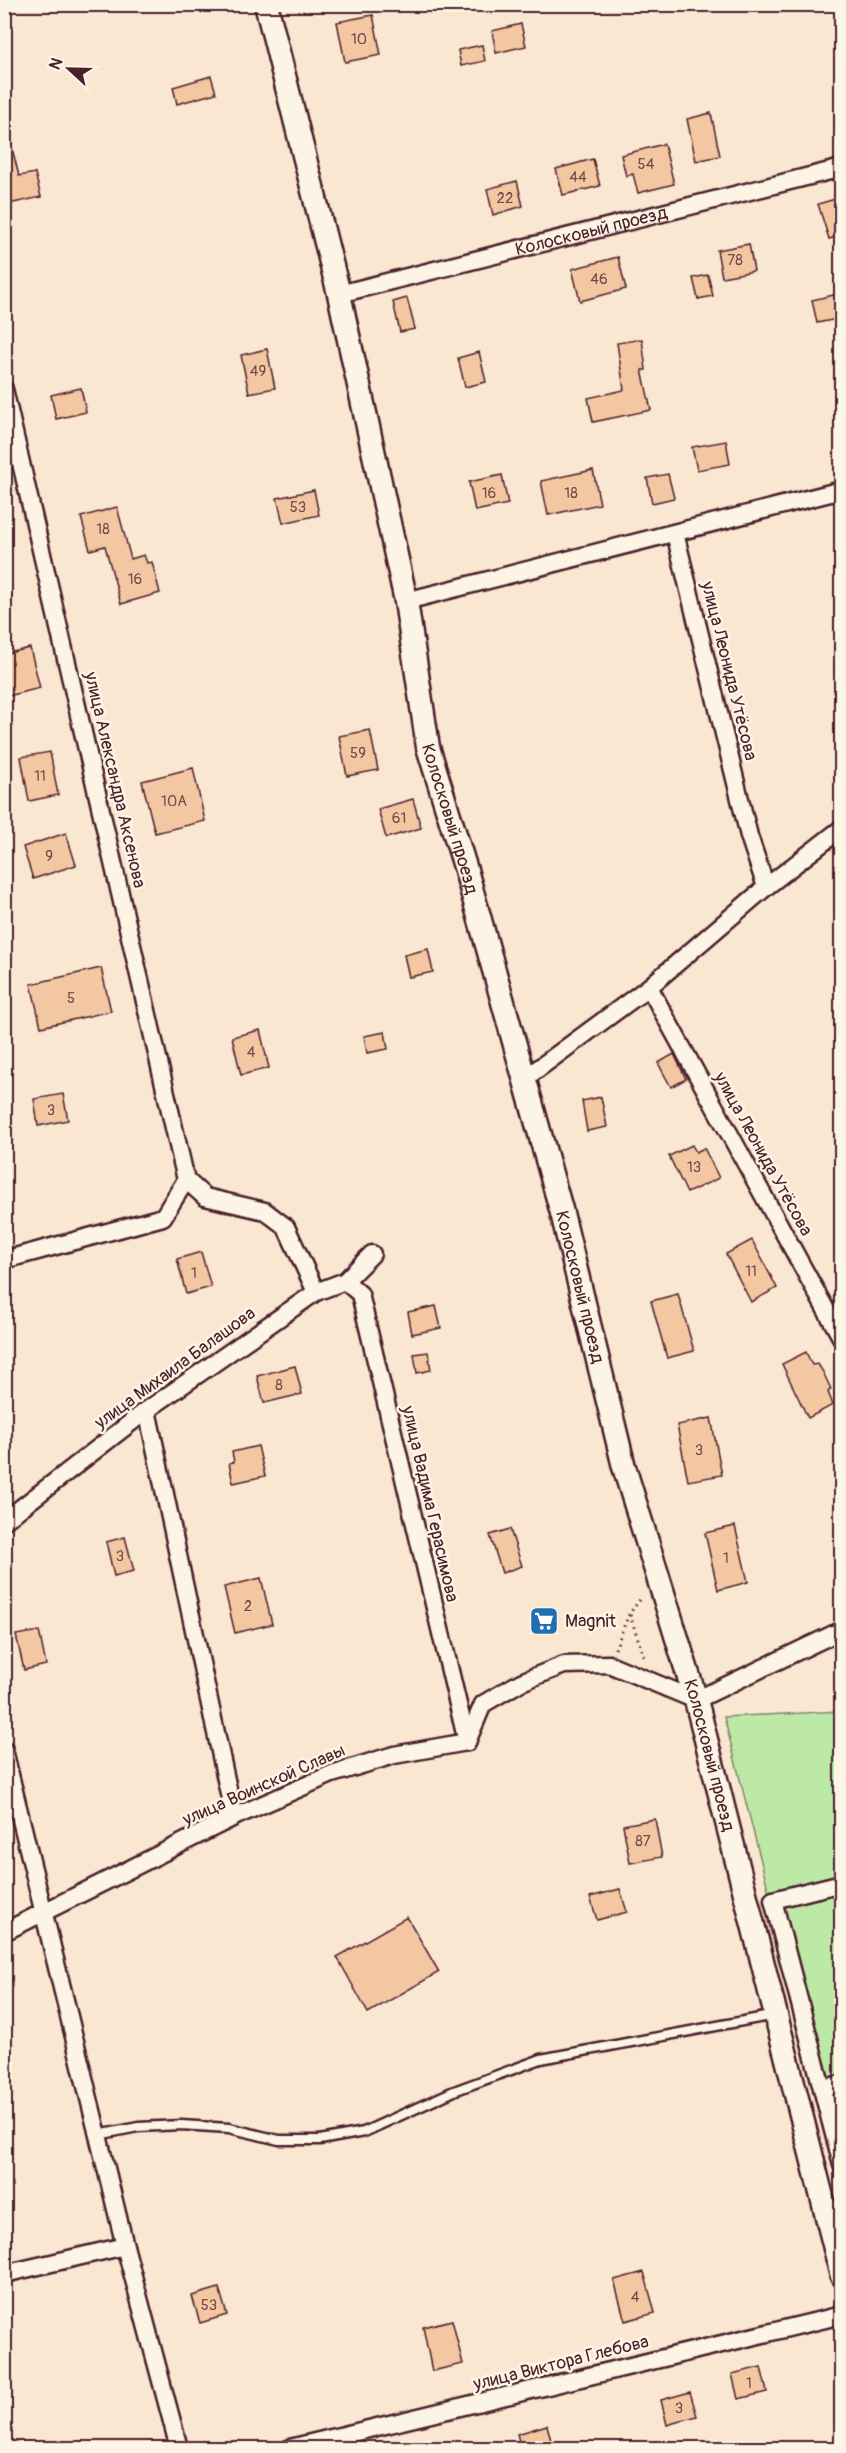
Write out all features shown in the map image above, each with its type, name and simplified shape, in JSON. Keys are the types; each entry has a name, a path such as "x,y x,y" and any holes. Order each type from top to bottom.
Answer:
{"street":[{"name":"Колосковый проезд","path":"266,4 339,294 406,601 428,747 466,870 562,1213 624,1467 760,1903 776,2015 842,2276"},
{"name":"Колосковый проезд","path":"339,294 842,168"},
{"name":"улица Александра Аксенова","path":"4,389 186,1180"},
{"path":"406,601 842,490"},
{"name":"улица Леонида Утёсова","path":"675,533 749,836 766,887"},
{"path":"524,1079 649,987 766,887 842,828"},
{"name":"улица Леонида Утёсова","path":"649,987 842,1339"},
{"path":"4,1260 163,1217 186,1180 205,1197 265,1211 286,1227 316,1292"},
{"name":"улица Михаила Балашова","path":"4,1521 147,1410 316,1292 345,1281 372,1254"},
{"name":"улица Вадима Герасимова","path":"345,1281 360,1294 467,1742"},
{"path":"147,1410 234,1816"},
{"path":"467,1742 483,1704 521,1682 564,1665 609,1664 696,1700 842,1630"},
{"name":"улица Воинской Славы","path":"4,1932 234,1816 332,1774 394,1755 467,1742"},
{"path":"4,1750 125,2246 179,2448"},
{"path":"842,1884 760,1903 823,2088 842,2165"},
{"path":"823,2088 842,2084"},
{"path":"4,2274 125,2246"},
{"name":"улица Виктора Глебова","path":"290,2448 842,2315"}],"lane":[{"path":"98,2135 138,2127 181,2125 229,2128 279,2140 320,2140 364,2132 454,2091 541,2059 776,2015"}],"path":[{"path":"609,1664 629,1614 658,1576"},
{"path":"629,1614 652,1682"}],"green space":[{"path":"841,1711 841,2173 724,1717"}],"building":[{"path":"373,15 381,55 345,62 337,22"},
{"path":"521,24 526,46 496,53 492,31"},
{"path":"482,45 485,61 461,66 458,50"},
{"path":"211,76 216,93 177,104 173,87"},
{"path":"711,113 720,156 696,161 687,119"},
{"path":"10,140 19,176 35,173 41,197 4,205 4,141"},
{"path":"664,144 674,184 638,193 633,174 626,176 621,155"},
{"path":"593,159 600,186 563,195 556,169"},
{"path":"517,181 523,206 493,215 487,189"},
{"path":"842,197 842,235 829,239 818,204"},
{"path":"749,244 754,271 722,277 717,250"},
{"path":"618,257 626,289 580,301 572,269"},
{"path":"708,275 713,296 698,299 693,278"},
{"path":"842,293 842,318 817,323 812,300"},
{"path":"407,298 415,329 400,332 393,302"},
{"path":"642,339 646,370 642,370 651,410 593,422 588,398 624,390 617,343"},
{"path":"267,349 275,388 249,393 241,355"},
{"path":"479,352 486,382 465,387 458,358"},
{"path":"81,388 86,412 56,419 51,395"},
{"path":"726,441 730,464 697,470 692,447"},
{"path":"593,470 600,504 548,515 541,481"},
{"path":"668,474 674,498 652,503 647,478"},
{"path":"502,475 508,504 475,511 469,482"},
{"path":"314,490 319,515 283,523 277,498"},
{"path":"117,507 131,559 144,555 147,563 152,562 160,593 121,604 105,546 90,550 81,517"},
{"path":"30,648 40,688 8,696 4,680 4,654"},
{"path":"370,730 378,770 347,776 339,736"},
{"path":"50,752 58,795 29,801 21,757"},
{"path":"193,768 205,821 155,833 142,781"},
{"path":"413,799 421,828 386,838 378,809"},
{"path":"66,833 76,865 33,879 23,847"},
{"path":"428,949 433,972 409,977 404,955"},
{"path":"101,968 111,1011 41,1027 31,984"},
{"path":"260,1030 269,1068 241,1075 232,1037"},
{"path":"385,1032 388,1049 367,1053 364,1036"},
{"path":"674,1054 686,1079 671,1087 658,1063"},
{"path":"63,1094 68,1120 38,1126 34,1099"},
{"path":"601,1097 607,1127 587,1131 582,1101"},
{"path":"692,1145 696,1152 704,1148 719,1178 687,1193 669,1156"},
{"path":"752,1240 777,1288 751,1302 726,1254"},
{"path":"201,1252 211,1287 186,1294 177,1259"},
{"path":"678,1294 694,1351 667,1358 651,1301"},
{"path":"436,1306 441,1328 412,1334 408,1312"},
{"path":"428,1352 431,1370 417,1373 414,1354"},
{"path":"806,1352 812,1365 818,1364 823,1372 831,1389 828,1392 833,1405 808,1418 782,1364"},
{"path":"295,1366 302,1394 264,1403 257,1376"},
{"path":"711,1418 722,1475 688,1481 677,1425"},
{"path":"258,1446 265,1476 233,1483 229,1463 234,1462 232,1452"},
{"path":"735,1526 748,1582 718,1590 705,1533"},
{"path":"510,1529 522,1566 502,1573 490,1535"},
{"path":"125,1537 134,1571 114,1576 106,1542"},
{"path":"261,1578 272,1624 235,1633 224,1587"},
{"path":"39,1631 46,1665 24,1670 16,1635"},
{"path":"655,1819 662,1857 630,1863 623,1825"},
{"path":"620,1889 627,1912 597,1920 590,1897"},
{"path":"407,1917 439,1972 368,2013 337,1957"},
{"path":"644,2272 655,2313 625,2321 614,2280"},
{"path":"219,2288 227,2315 200,2323 192,2296"},
{"path":"452,2320 463,2364 432,2371 423,2327"},
{"path":"761,2367 767,2392 738,2399 732,2374"},
{"path":"690,2392 697,2416 667,2425 661,2400"},
{"path":"547,2425 553,2448 521,2448 517,2434"}],"place":[{"name":"Magnit","path":"544,1621"}]}
